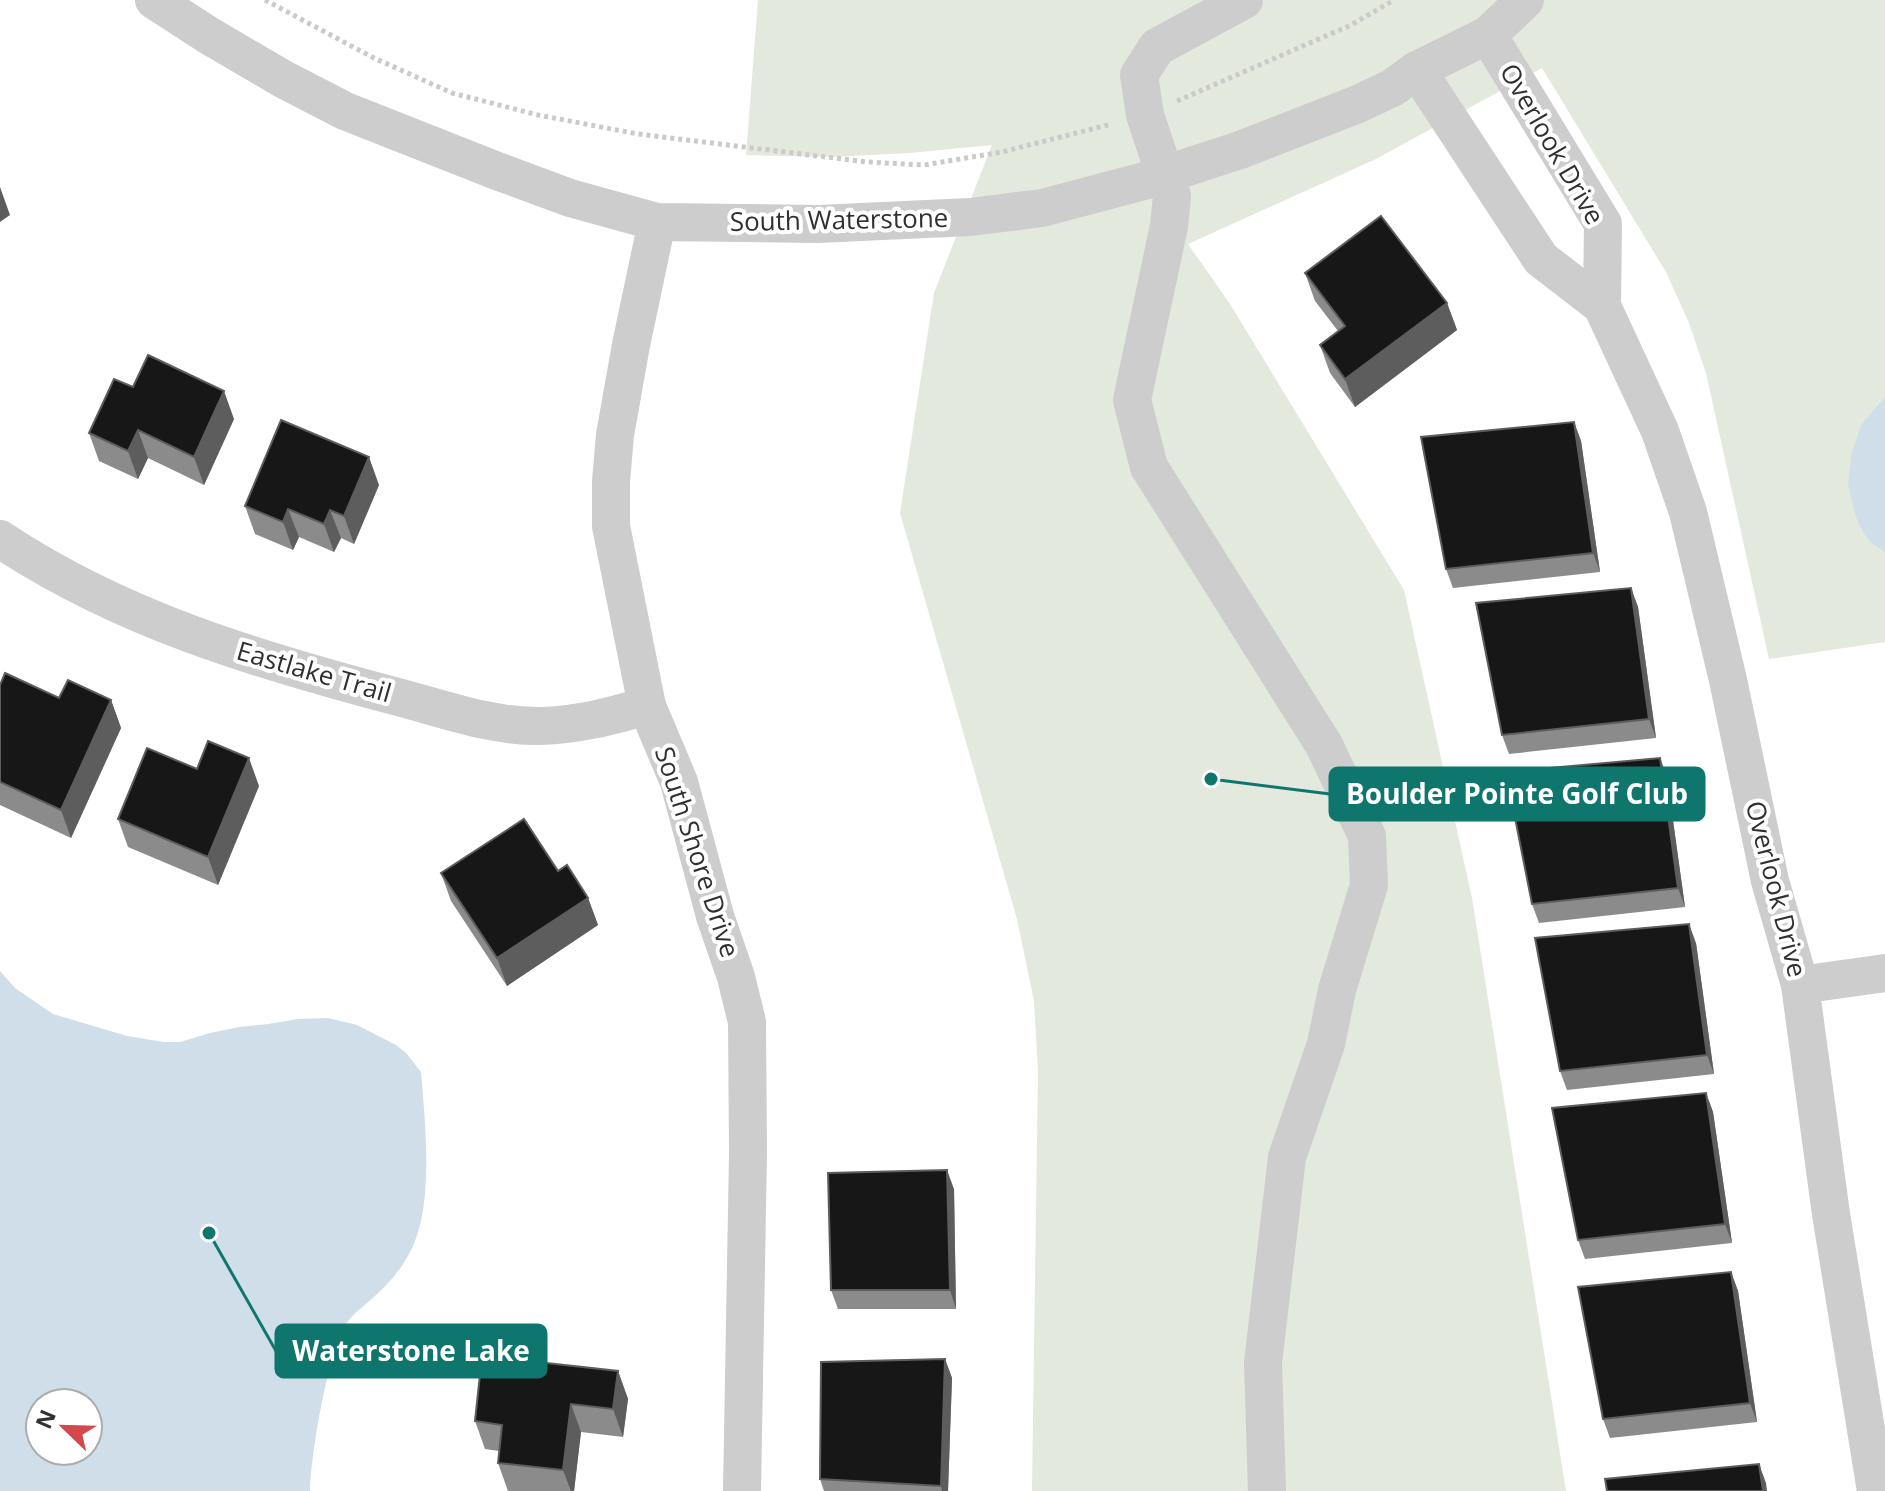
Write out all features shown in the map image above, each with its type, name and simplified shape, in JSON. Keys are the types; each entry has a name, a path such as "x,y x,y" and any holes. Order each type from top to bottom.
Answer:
{"street":[{"name":"South Waterstone","path":"154,0 283,79 345,111 570,198 657,222 818,224 970,217 1042,208 1164,175 1240,150 1392,88 1417,70 1488,35 1525,0"},
{"path":"1244,0 1157,47 1139,75 1145,115 1172,196 1169,226 1132,400 1149,467 1324,745 1367,836 1369,885 1337,990 1326,1044 1287,1157 1263,1363 1267,1491"},
{"name":"Overlook Drive","path":"1488,35 1603,224 1602,306 1660,431 1688,512 1728,680 1770,881 1800,985 1831,1214 1876,1491"},
{"name":"Overlook Drive","path":"1417,70 1541,259 1602,306"},
{"name":"South Shore Drive","path":"657,222 615,435 611,526 647,706 679,782 747,1022 742,1491"},
{"name":"Eastlake Trail","path":"0,539 97,595 165,625 281,664 487,721 538,726 593,721 647,706"},
{"path":"1800,985 1885,973"}],"path":[{"path":"265,0 374,58 452,93 538,115 724,146 867,162 924,165 1002,152 1145,115 1351,25 1394,0"}],"shaded area":[{"path":"758,0 1885,0 1885,642 1769,659 1706,373 1689,323 1666,272 1542,68 1376,159 1188,244 1230,304 1404,590 1472,898 1566,1491 1032,1491 1038,1072 1034,1001 1017,919 900,513 934,293 992,145 829,157 746,155"},
{"path":"1885,397 1885,552 1869,541 1861,528 1848,484 1852,451 1862,424"},
{"path":"0,971 15,988 53,1014 127,1036 180,1042 239,1027 328,1018 357,1025 396,1045 421,1072 426,1180 421,1223 412,1249 398,1271 349,1320 341,1334 322,1402 310,1491 0,1491"}],"building":[{"path":"1381,216 1447,303 1345,379 1320,345 1345,326 1305,273"},
{"path":"148,355 224,391 194,457 138,430 128,451 89,433 114,379 133,387"},
{"path":"281,420 369,457 344,516 330,510 324,524 288,509 283,522 245,506"},
{"path":"1574,422 1593,553 1446,569 1421,437"},
{"path":"1631,588 1649,719 1502,735 1476,603"},
{"path":"5,673 59,698 68,680 111,700 61,810 0,782 0,685"},
{"path":"208,741 249,758 208,857 118,819 147,748 197,769"},
{"path":"1660,758 1678,888 1532,904 1506,772"},
{"path":"524,819 558,871 567,865 588,898 497,958 441,873"},
{"path":"1689,924 1707,1055 1560,1071 1535,938"},
{"path":"1706,1093 1725,1224 1578,1240 1552,1108"},
{"path":"947,1170 950,1290 831,1290 828,1173"},
{"path":"1731,1272 1750,1403 1603,1419 1578,1287"},
{"path":"482,1356 618,1371 613,1409 571,1404 563,1470 498,1463 502,1425 475,1421"},
{"path":"945,1359 941,1486 820,1479 821,1362"},
{"path":"1759,1464 1763,1491 1607,1491 1605,1479"}],"place":[{"name":"Boulder Pointe Golf Club","path":"1211,779"},
{"name":"Waterstone Lake","path":"209,1233"}]}
